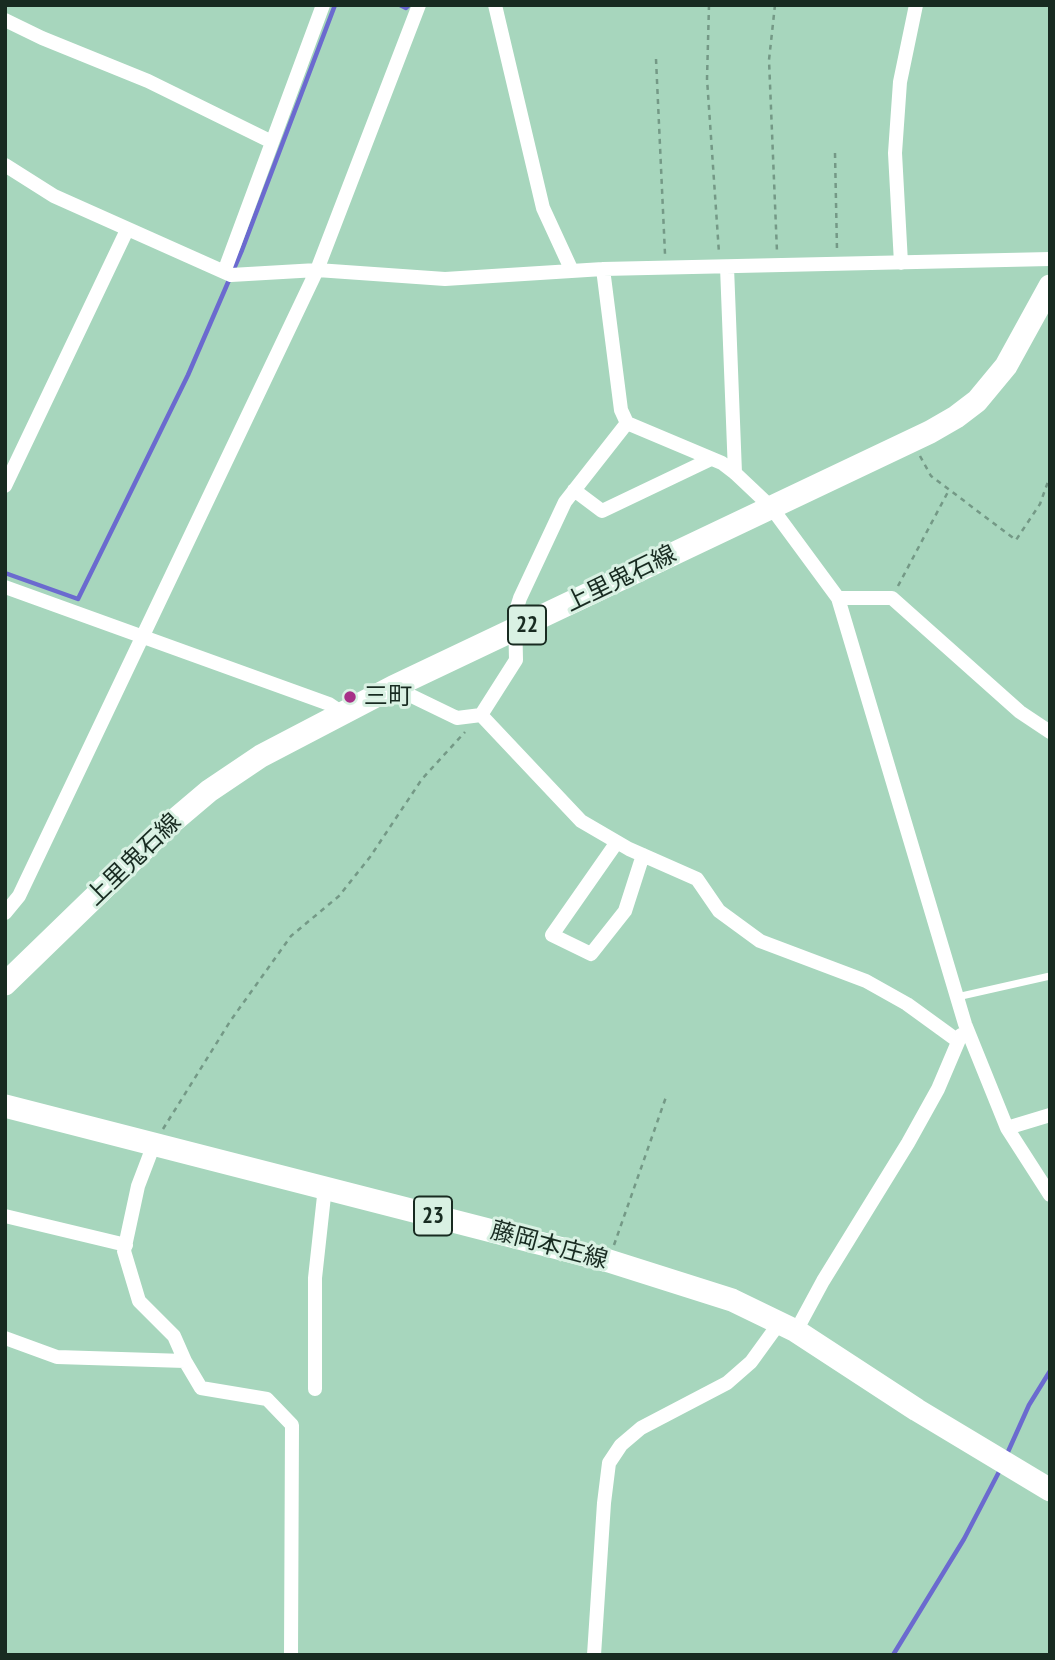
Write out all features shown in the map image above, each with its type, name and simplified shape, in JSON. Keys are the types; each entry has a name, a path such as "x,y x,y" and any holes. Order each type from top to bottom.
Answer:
{"main road":[{"name":"上里鬼石線","path":"5,984 170,824 209,791 261,756 341,712 912,441 956,417 994,383 1019,346 1050,286"},
{"name":"藤岡本庄線","path":"5,1106 608,1261 733,1300 788,1326 917,1410 1050,1490"}],"street":[{"path":"224,272 323,5"},
{"path":"5,913 19,896 317,270 418,5"},
{"path":"495,5 543,208 572,271"},
{"path":"901,262 895,153 900,82 916,5"},
{"path":"5,20 148,81 272,142"},
{"path":"5,165 54,196 231,275 317,270 445,279 572,271 1050,259"},
{"path":"5,486 127,230"},
{"path":"724,267 735,473"},
{"path":"603,270 621,410 627,423 711,459 735,473 771,507 838,598 965,1024 1007,1128 1050,1195"},
{"path":"481,715 516,660 515,614 565,502 627,423"},
{"path":"574,490 602,511 711,459"},
{"path":"5,587 329,704 341,712"},
{"path":"838,598 892,598 1020,712 1050,732"},
{"path":"393,687 457,718 481,715"},
{"path":"481,715 581,821 617,842 697,879 719,911 760,941 866,981 907,1004 958,1041"},
{"path":"617,842 552,935 591,954 625,911 643,855"},
{"path":"594,1655 609,1463 621,1445 641,1428 727,1383 788,1326 822,1281 926,1111 965,1024"},
{"path":"1007,1128 1050,1115"},
{"path":"154,1144 138,1186 124,1251 139,1301 174,1336 201,1388 267,1399 292,1425 291,1655"},
{"path":"316,1390 316,1278 325,1187"},
{"path":"5,1216 126,1245"},
{"path":"5,1338 57,1357 185,1361"}],"lane":[{"path":"957,997 1050,976"}],"path":[{"path":"709,5 707,79 724,267"},
{"path":"775,5 769,60 778,265"},
{"path":"656,59 665,268"},
{"path":"835,153 838,264"},
{"path":"912,441 931,476 1016,540 1040,504 1050,476"},
{"path":"892,598 949,490"},
{"path":"154,1144 231,1020 291,936 339,896 370,857 422,779 481,715"},
{"path":"608,1261 666,1097"}],"waterway":[{"path":"5,573 78,599 188,375 242,250 335,5"},
{"path":"400,5 406,8 409,5"},
{"path":"1007,1454 1029,1405 1050,1371"},
{"path":"893,1655 964,1539 1001,1468"}],"place":[{"name":"三町","path":"350,697"}]}
